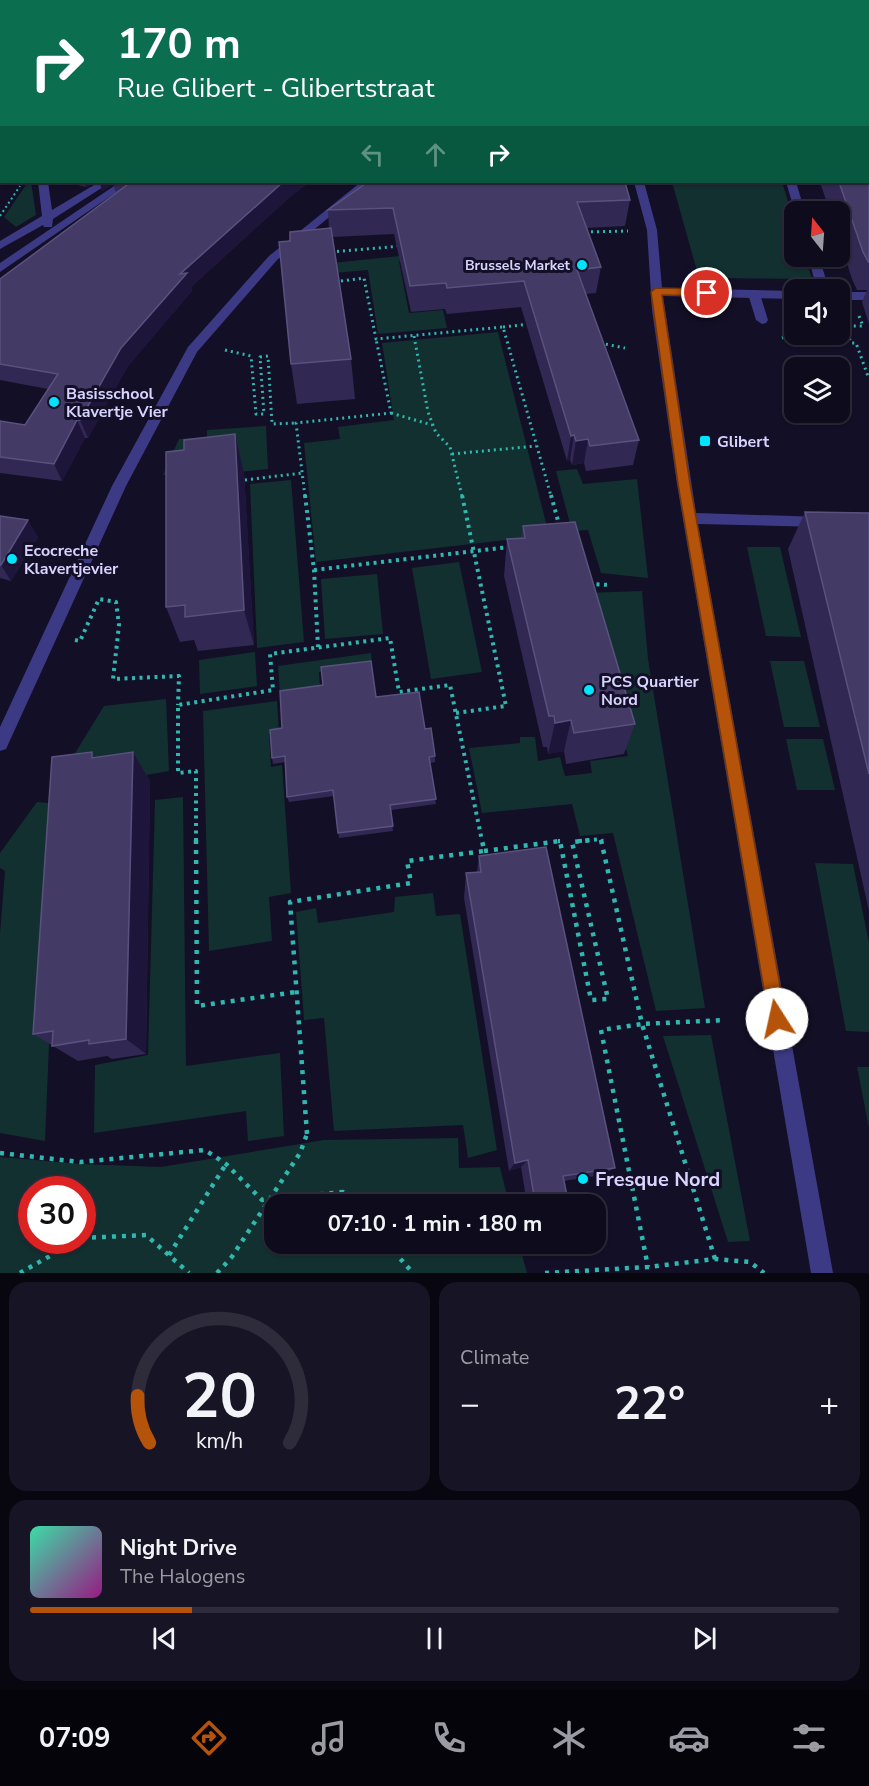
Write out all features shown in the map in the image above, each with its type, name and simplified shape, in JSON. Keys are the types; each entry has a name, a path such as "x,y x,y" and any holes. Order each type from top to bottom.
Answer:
{"street":[{"path":"43,183 50,234"},
{"path":"0,246 104,183"},
{"path":"0,268 125,183"},
{"path":"0,744 118,486 192,350 273,258 366,183"},
{"path":"639,183 652,230 656,292 690,518 822,1273"},
{"path":"791,183 797,201"},
{"path":"656,292 784,295"},
{"path":"754,294 762,320"},
{"path":"850,296 869,296"},
{"path":"690,518 835,522"}],"path":[{"path":"0,216 22,183"},
{"path":"584,232 652,230"},
{"path":"329,252 409,246"},
{"path":"341,281 364,279 391,412"},
{"path":"850,304 863,326 850,326"},
{"path":"376,339 536,323"},
{"path":"503,327 560,530"},
{"path":"414,336 428,412 436,433 450,447 452,454 506,706 456,713"},
{"path":"598,338 601,344 625,348"},
{"path":"850,339 856,343 869,379"},
{"path":"225,350 251,356 256,414 264,414 260,357 268,356 272,424 391,412 433,425"},
{"path":"296,423 314,570 318,648"},
{"path":"452,454 536,446"},
{"path":"245,480 302,472"},
{"path":"314,570 518,546"},
{"path":"588,573 591,584 610,585"},
{"path":"72,639 80,641 99,599 116,602 119,625 113,679 179,676 178,773 196,771 197,1006 296,992"},
{"path":"178,705 273,690 270,654 390,638 399,692 450,685 484,851"},
{"path":"217,1273 231,1258 300,1153 307,1134 290,902 411,883 407,861 560,841 591,1000 608,999 572,842 602,839 642,1024 715,1259"},
{"path":"648,1267 601,1030 642,1024 724,1020"},
{"path":"0,1152 80,1162 205,1150 226,1164 264,1200"},
{"path":"169,1255 226,1164"},
{"path":"322,1194 342,1192 344,1194"},
{"path":"96,1238 146,1235 189,1273"},
{"path":"20,1273 53,1254"},
{"path":"396,1254 413,1273"},
{"path":"545,1273 648,1267 715,1259 750,1262 764,1273"}],"green space":[{"path":"27,183 31,183 36,215 16,227 4,217"},
{"path":"672,183 782,183 788,201 784,201 784,267 808,267 812,279 699,278"},
{"path":"429,253 430,258 399,261 409,313 443,310 447,328 378,334 368,270 312,275 332,263"},
{"path":"498,332 549,535 316,562 304,443 340,439 338,427 394,420 382,343"},
{"path":"266,426 268,469 218,474 217,467 163,475 179,439 207,437 207,430"},
{"path":"577,469 583,484 637,479 648,578 601,573 588,530 572,531 556,471"},
{"path":"291,480 304,642 257,648 250,484"},
{"path":"747,547 780,547 801,637 766,636"},
{"path":"459,562 482,672 431,679 412,568"},
{"path":"377,574 383,634 325,639 321,579"},
{"path":"642,591 648,659 705,1008 656,1011 613,833 580,836 572,804 482,813 469,748 520,743 520,737 535,737 538,761 560,757 565,776 592,773 590,761 628,756 585,593"},
{"path":"255,652 257,686 200,694 199,660"},
{"path":"371,653 372,664 319,672 320,688 280,694 278,666"},
{"path":"770,661 804,661 820,727 784,727"},
{"path":"166,699 169,771 118,780 74,755 104,706"},
{"path":"277,701 279,733 269,734 271,767 282,765 291,893 269,897 272,941 209,951 203,711"},
{"path":"786,739 823,739 835,790 797,790"},
{"path":"183,797 186,1066 280,1053 284,1136 248,1141 246,1111 94,1133 95,1065 148,1055 155,800"},
{"path":"37,802 59,804 45,1141 0,1133 0,934 5,871 0,868 0,853"},
{"path":"815,863 853,864 869,943 869,1032 846,1031"},
{"path":"433,893 436,916 460,914 497,1150 468,1158 463,1125 334,1131 324,1018 304,1020 296,912 316,908 318,923 394,912 395,897"},
{"path":"711,1035 750,1241 728,1242 663,1036"},
{"path":"857,1067 869,1067 869,1128"},
{"path":"458,1138 459,1168 500,1167 507,1194 264,1194 264,1254 522,1254 527,1273 0,1273 0,1157 81,1164 161,1167 324,1140"}],"building":[{"path":"130,183 282,183 180,274 187,273 121,348 80,420 77,420 54,464 0,457 0,421 25,425 58,374 0,364 0,279"},
{"path":"367,183 625,183 630,200 577,202 601,267 577,270 639,440 590,446 588,439 576,441 574,435 571,436 524,281 447,288 446,283 410,286 393,208 328,210"},
{"path":"839,183 869,183 869,263 850,214 850,201 846,201"},
{"path":"331,228 351,359 291,364 279,242 290,241 290,232"},
{"path":"235,434 244,610 185,617 185,605 166,607 166,452 184,450 184,440"},
{"path":"805,512 869,513 869,774"},
{"path":"0,516 28,520 1,565 0,565"},
{"path":"575,522 635,724 574,733 571,720 555,723 554,716 549,716 507,539 525,538 523,526"},
{"path":"371,661 376,697 419,692 425,729 431,728 435,756 429,757 436,799 390,805 393,826 338,833 333,790 287,797 285,756 272,758 270,730 282,728 280,691 323,685 321,667"},
{"path":"92,752 92,758 133,752 126,1039 89,1044 89,1040 52,1046 53,1031 33,1034 52,757"},
{"path":"546,847 615,1168 563,1176 567,1194 534,1194 528,1160 515,1163 466,873 481,872 479,856"}],"place":[{"name":"Brussels Market","path":"582,265"},
{"name":"Basisschool Klavertje Vier","path":"54,402"},
{"name":"Glibert","path":"705,441"},
{"name":"Ecocreche Klavertjevier","path":"12,559"},
{"name":"PCS Quartier Nord","path":"589,690"},
{"name":"Fresque Nord","path":"583,1179"}],"route":[{"path":"707,293 656,292 684,484 777,1019"}]}
